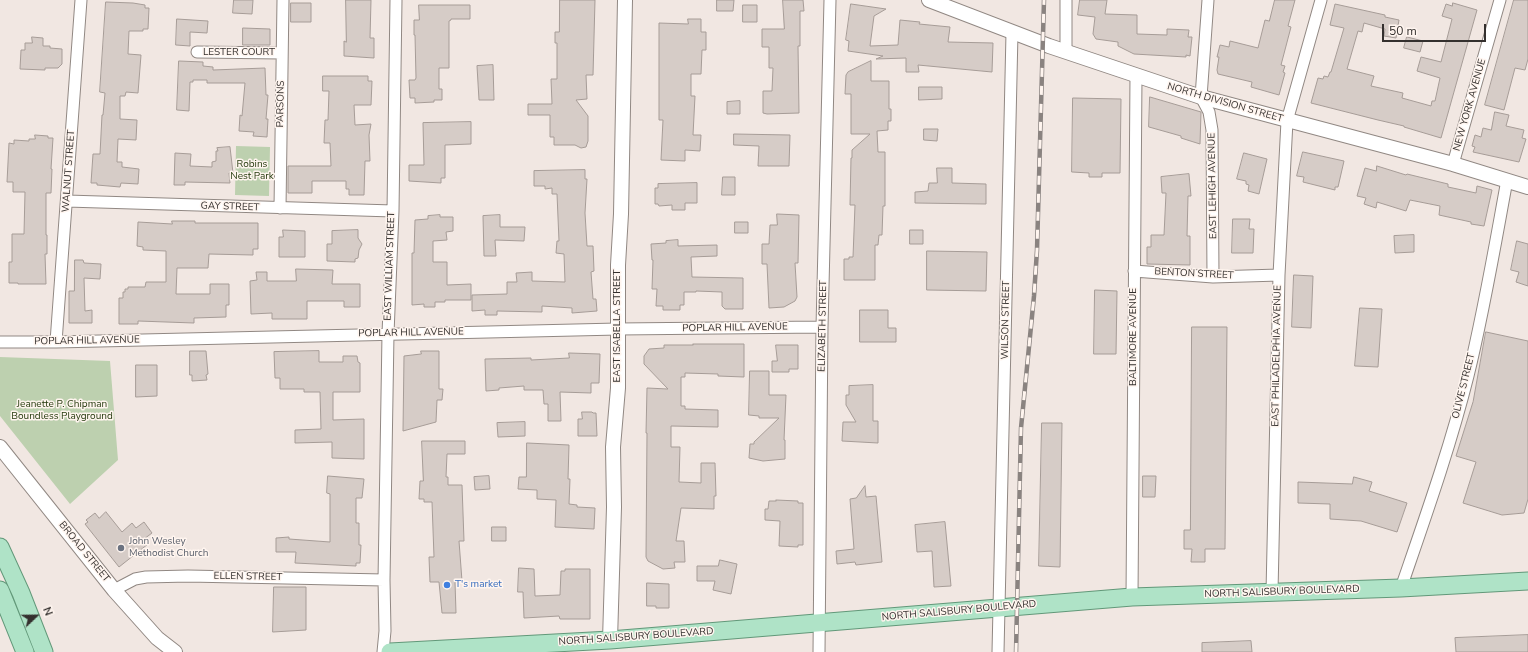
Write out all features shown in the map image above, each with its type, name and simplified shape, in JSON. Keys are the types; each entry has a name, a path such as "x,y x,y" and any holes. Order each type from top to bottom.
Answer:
{"main road":[{"path":"0,547 21,593 44,652"},
{"name":"NORTH SALISBURY BOULEVARD","path":"390,652 610,646 820,622 1132,597 1401,588 1528,581"},
{"path":"0,590 25,652"}],"street":[{"name":"WALNUT STREET","path":"56,342 81,0"},
{"name":"PARSONS","path":"280,208 283,0"},
{"name":"EAST WILLIAM STREET","path":"383,652 385,631 384,580 388,334 393,211 396,0"},
{"name":"EAST ISABELLA STREET","path":"610,646 614,508 613,447 618,388 618,265 621,214 625,0"},
{"name":"ELIZABETH STREET","path":"819,652 822,327 830,0"},
{"name":"NORTH DIVISION STREET","path":"929,0 1012,33 1201,98 1453,164 1528,187"},
{"path":"1066,0 1066,52"},
{"path":"1201,98 1208,0"},
{"name":"EAST PHILADELPHIA AVENUE","path":"1272,592 1279,275 1287,121 1321,0"},
{"name":"NEW YORK AVENUE","path":"1453,164 1500,0"},
{"name":"WILSON STREET","path":"998,652 1012,33"},
{"name":"LESTER COURT","path":"197,52 282,53"},
{"name":"BALTIMORE AVENUE","path":"1132,597 1136,76"},
{"name":"EAST LEHIGH AVENUE","path":"1201,98 1209,112 1212,130 1213,278"},
{"name":"OLIVE STREET","path":"1401,588 1423,526 1468,376 1482,313 1507,180"},
{"name":"GAY STREET","path":"67,201 393,211"},
{"name":"BENTON STREET","path":"1134,271 1213,278 1279,275"},
{"name":"POPLAR HILL AVENUE","path":"0,342 618,329 822,327"},
{"name":"BROAD STREET","path":"0,447 114,590 157,638 175,652"},
{"name":"ELLEN STREET","path":"114,590 135,579 146,576 384,580"}],"green space":[{"name":"Robins Nest Park","path":"236,146 270,147 269,196 235,195"},
{"name":"Jeanette P. Chipman Boundless Playground","path":"0,357 110,361 118,460 70,504 0,416"}],"building":[{"path":"234,0 253,0 252,14 233,13"},
{"path":"346,0 371,0 370,38 374,38 374,58 344,56 344,41 346,42"},
{"path":"560,0 595,0 593,75 586,75 587,99 576,100 588,116 588,141 586,147 581,148 575,145 554,145 554,137 550,137 550,115 528,115 528,104 552,104 551,79 557,79 557,43 555,43 555,32 559,32"},
{"path":"717,0 734,0 733,11 717,11"},
{"path":"783,0 803,0 804,11 800,11 800,46 798,46 799,113 767,114 763,113 763,91 772,91 773,68 769,68 769,47 762,47 762,29 784,29"},
{"path":"1080,0 1107,0 1105,14 1137,15 1137,34 1167,35 1167,29 1189,30 1188,37 1192,37 1190,56 1134,54 1118,46 1118,42 1096,39 1093,34 1095,17 1078,15"},
{"path":"1275,0 1295,0 1288,26 1291,27 1281,65 1285,66 1283,72 1285,73 1279,95 1251,87 1252,82 1218,74 1217,70 1219,57 1217,57 1220,45 1229,47 1230,41 1258,48 1265,20 1269,21"},
{"path":"1514,0 1528,0 1528,59 1525,70 1515,68 1504,110 1485,105"},
{"path":"106,2 133,3 145,5 145,8 149,8 148,29 143,29 143,31 129,31 128,54 141,55 138,93 126,92 125,96 120,96 120,119 137,120 136,140 118,139 117,162 122,162 122,167 139,169 138,184 121,183 120,187 91,183 93,154 100,154 105,93 100,92"},
{"path":"291,3 311,3 311,22 291,22"},
{"path":"1453,3 1477,10 1441,138 1404,126 1311,103 1318,78 1323,79 1324,76 1328,77 1331,72 1344,28 1330,25 1335,4 1385,15 1385,17 1399,20 1396,38 1384,36 1385,29 1364,23 1362,32 1358,31 1347,69 1374,76 1371,86 1403,93 1402,98 1431,106 1432,101 1435,101 1440,78 1417,71 1421,57 1441,62 1452,19 1442,16 1446,4 1452,6"},
{"path":"851,4 886,9 874,16 870,46 898,45 900,20 920,22 919,24 950,27 948,42 993,43 992,72 918,65 919,72 906,72 906,58 876,59 883,56 848,51 849,41 846,40"},
{"path":"419,5 470,5 470,19 451,19 449,21 449,68 439,68 439,89 442,89 442,100 434,100 434,102 415,103 415,98 410,98 409,80 415,80 416,78 414,20 419,20"},
{"path":"743,5 757,5 757,22 743,22"},
{"path":"177,19 208,21 207,33 190,32 190,46 176,45"},
{"path":"688,19 701,19 701,32 706,32 706,50 702,50 701,74 691,74 691,96 695,96 693,135 701,135 700,151 685,150 685,161 661,160 663,120 659,120 659,23 688,24"},
{"path":"243,28 270,29 270,45 243,45"},
{"path":"32,37 43,38 43,46 62,49 62,64 58,68 45,68 45,70 20,69 21,50 25,50 25,43 32,43"},
{"path":"1407,37 1423,41 1420,52 1404,48"},
{"path":"179,61 203,62 203,66 213,67 213,70 265,68 266,95 268,95 266,119 268,119 267,137 253,136 254,132 239,131 245,83 207,83 207,80 193,80 193,82 190,82 189,111 177,110"},
{"path":"871,61 871,81 889,81 889,109 891,109 891,121 888,121 888,130 877,131 878,152 885,152 885,206 883,206 882,235 879,235 878,245 875,245 875,280 844,280 844,259 853,257 855,205 850,205 852,150 870,134 851,134 851,94 845,94 846,75 848,72"},
{"path":"493,65 494,100 479,100 477,66"},
{"path":"323,76 368,76 368,81 372,81 371,105 354,105 355,125 371,124 369,135 370,161 365,161 364,195 349,195 349,189 346,189 346,181 312,181 312,193 288,193 288,166 331,166 330,143 324,143 325,120 328,120 329,91 323,91"},
{"path":"919,87 942,87 942,99 919,100"},
{"path":"1150,97 1201,112 1200,144 1181,138 1181,136 1149,127"},
{"path":"1073,98 1121,99 1120,173 1102,173 1102,177 1089,177 1089,173 1072,172"},
{"path":"740,101 740,114 727,114 727,102"},
{"path":"1495,112 1509,115 1506,126 1524,130 1522,138 1526,139 1519,162 1473,152 1475,147 1472,146 1475,135 1481,137 1483,128 1491,130"},
{"path":"471,122 471,144 445,145 445,178 441,178 441,183 409,181 409,165 424,165 423,123"},
{"path":"924,129 938,129 937,141 924,140"},
{"path":"734,134 790,135 789,166 758,166 759,146 734,145"},
{"path":"35,135 53,138 51,193 46,193 46,284 9,283 9,262 12,262 12,234 24,234 25,192 13,192 13,182 7,182 9,143 14,144 14,140 29,141 29,139 35,139"},
{"path":"230,147 233,173 229,173 230,183 185,182 185,185 174,185 175,153 191,154 190,166 212,167 212,162 216,161 216,151 218,151 217,148"},
{"path":"1303,152 1344,161 1338,187 1335,187 1335,190 1303,182 1304,177 1297,176"},
{"path":"1244,153 1267,159 1259,194 1248,191 1249,185 1246,184 1246,181 1237,179"},
{"path":"1377,166 1406,175 1448,184 1448,187 1476,193 1477,186 1492,190 1484,226 1439,215 1440,206 1410,200 1406,211 1377,202 1376,208 1364,204 1366,198 1357,196 1365,168 1376,171"},
{"path":"937,168 952,168 952,183 986,184 986,204 915,203 915,192 928,191 929,183 937,183"},
{"path":"585,170 585,179 587,179 585,213 587,246 593,246 594,271 591,272 593,299 596,299 597,311 572,313 572,308 542,306 542,312 497,311 497,315 485,315 485,310 472,311 472,295 507,294 507,282 517,282 516,273 532,272 532,281 565,282 564,254 556,253 557,241 559,241 557,194 552,194 552,188 545,189 545,186 534,186 534,171"},
{"path":"1189,174 1191,196 1188,196 1187,236 1190,236 1190,265 1147,264 1147,247 1151,247 1151,235 1164,235 1166,193 1162,193 1161,177"},
{"path":"723,177 735,177 735,195 722,195"},
{"path":"697,183 697,203 685,203 685,210 672,210 672,205 659,206 658,204 655,204 655,188 658,188 658,184"},
{"path":"777,214 799,215 798,263 795,263 797,297 795,301 784,307 769,308 767,264 762,264 762,244 769,244 770,225 777,225"},
{"path":"440,215 440,217 453,217 453,231 446,232 447,240 433,241 433,262 447,262 447,285 471,284 471,300 445,300 445,302 435,302 435,307 424,307 424,304 412,305 412,253 414,253 415,220 428,219 428,216"},
{"path":"500,215 500,227 525,227 524,241 495,240 496,256 484,256 483,216"},
{"path":"1233,219 1250,219 1249,229 1254,229 1253,253 1232,253"},
{"path":"172,221 195,221 195,223 258,223 258,249 253,249 253,255 209,254 208,268 177,268 176,294 210,294 210,284 229,284 229,305 226,305 226,317 194,318 194,323 138,321 138,324 119,324 119,298 123,298 123,292 125,292 125,289 128,289 128,287 145,287 146,282 166,282 166,251 143,250 143,247 137,246 138,222 172,224"},
{"path":"735,222 748,222 748,233 735,233"},
{"path":"283,230 305,231 305,257 279,257 279,237 283,237"},
{"path":"358,230 358,238 362,244 359,250 358,258 355,259 355,262 327,261 327,244 332,244 332,231"},
{"path":"910,230 923,230 923,244 910,244"},
{"path":"1414,235 1414,252 1395,253 1394,236"},
{"path":"678,240 678,246 717,245 717,256 691,257 692,277 743,278 743,309 725,309 722,306 722,292 696,291 684,292 684,305 680,305 680,310 663,310 663,306 656,306 657,289 652,289 653,260 651,244 666,243 666,241"},
{"path":"1517,241 1528,244 1528,286 1516,282 1519,272 1511,270"},
{"path":"927,251 987,252 986,291 927,290"},
{"path":"75,260 83,260 84,263 101,264 100,279 84,278 85,311 92,310 92,323 69,323 69,291 74,291"},
{"path":"296,269 333,270 332,284 360,284 360,307 344,307 344,301 307,301 307,319 272,319 272,313 251,314 250,281 257,280 256,272 267,272 267,281 296,281"},
{"path":"1294,275 1313,276 1311,328 1292,327"},
{"path":"1095,290 1117,291 1116,354 1094,354"},
{"path":"1360,308 1382,309 1378,367 1355,366"},
{"path":"860,310 888,310 888,328 896,328 896,342 860,342"},
{"path":"1192,327 1227,327 1225,549 1205,549 1205,562 1191,562 1192,549 1184,549 1184,530 1190,530"},
{"path":"1486,332 1528,341 1528,499 1524,513 1502,515 1463,503 1476,462 1456,456 1473,402"},
{"path":"744,344 744,377 718,376 718,374 685,373 685,377 681,377 681,406 685,406 685,409 718,410 718,427 671,426 671,447 680,447 679,482 701,483 701,463 715,463 716,496 714,496 714,509 681,508 676,541 684,541 685,562 674,562 675,568 663,569 648,561 646,557 647,388 668,389 644,364 644,356 649,349 664,348 664,345"},
{"path":"776,345 798,345 798,369 789,369 789,372 772,372 772,361 777,361"},
{"path":"190,351 206,351 208,374 206,375 207,380 192,381 192,375 190,375"},
{"path":"319,351 319,362 343,362 343,356 357,356 358,362 360,363 360,392 333,392 333,420 364,419 364,459 332,458 332,442 295,443 295,430 321,429 320,392 304,392 304,389 280,389 280,378 275,378 274,352"},
{"path":"421,351 439,351 439,389 443,389 442,400 437,400 436,422 403,431 404,356 421,354"},
{"path":"569,353 600,354 599,383 591,383 591,393 560,392 561,421 548,421 548,404 544,404 543,390 524,390 524,386 499,388 499,390 486,391 485,359 531,358 531,360 569,358"},
{"path":"136,365 157,365 157,396 136,397"},
{"path":"750,371 769,371 769,395 786,395 784,440 785,459 763,461 749,458 750,444 754,444 754,442 779,418 759,418 759,416 749,415"},
{"path":"873,385 873,421 878,421 878,443 842,441 843,422 856,422 846,405 846,395 849,395 849,386"},
{"path":"582,412 596,413 597,436 578,436 578,419 582,419"},
{"path":"525,422 525,436 498,437 497,423"},
{"path":"1042,423 1062,423 1060,567 1039,566"},
{"path":"422,441 465,441 465,454 447,454 446,477 448,477 448,485 462,485 464,541 459,541 462,581 455,582 456,613 442,613 439,582 430,582 429,557 434,557 432,502 424,502 424,499 419,499 420,481 423,481"},
{"path":"527,443 569,445 569,504 577,505 577,507 595,508 594,529 555,527 556,500 537,499 537,490 518,489 519,477 526,477"},
{"path":"328,476 364,479 362,498 356,498 356,523 359,523 359,545 361,545 360,563 356,563 356,566 295,563 296,552 276,552 276,538 289,537 289,539 330,542 330,494 327,493"},
{"path":"489,476 490,489 475,490 474,477"},
{"path":"1143,476 1156,476 1155,497 1143,497"},
{"path":"1354,477 1372,482 1369,491 1407,503 1397,532 1361,521 1330,519 1330,504 1298,503 1298,482 1352,484"},
{"path":"865,486 866,497 876,496 882,562 856,565 855,562 837,564 836,551 854,549 850,499 856,498"},
{"path":"769,501 798,501 798,503 803,503 803,545 798,545 798,547 779,546 780,521 765,520 765,509 768,509"},
{"path":"106,512 122,532 132,523 136,528 144,522 152,533 144,539 148,544 119,567 85,524 88,522 86,520 95,513 99,518"},
{"path":"945,522 951,586 934,587 932,551 917,552 915,525"},
{"path":"492,527 506,527 506,541 492,541"},
{"path":"720,560 737,564 731,594 713,590 715,581 697,581 697,566 718,566"},
{"path":"519,568 534,569 535,596 560,595 561,571 565,571 565,569 590,569 590,619 560,619 559,616 524,618 523,592 518,592"},
{"path":"647,583 669,584 669,608 647,606"},
{"path":"274,587 306,587 306,630 273,632"},
{"path":"1528,635 1528,652 1456,652 1455,638"},
{"path":"1251,641 1252,652 1202,652 1202,643"}],"railway":[{"path":"1016,652 1021,428 1037,250 1044,0"}],"place":[{"name":"John Wesley Methodist Church","path":"121,548"},
{"name":"T's market","path":"447,585"}]}
